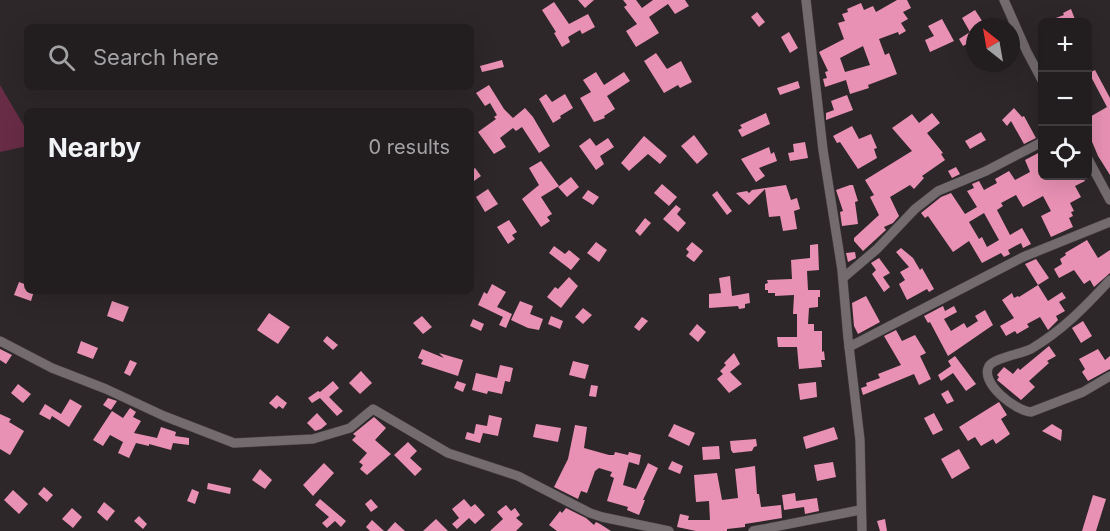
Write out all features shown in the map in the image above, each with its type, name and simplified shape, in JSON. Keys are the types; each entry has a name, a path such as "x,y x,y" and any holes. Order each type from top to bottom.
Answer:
{"street":[{"path":"806,0 823,150 843,278 860,440 862,531"},
{"path":"1004,0 1038,73"},
{"path":"843,278 877,249 915,209 938,191 986,171 1038,144"},
{"path":"1092,166 1110,200"},
{"path":"849,347 1023,257 1110,222"},
{"path":"1110,280 1058,332 1024,352 989,365 987,372 991,384 1015,408 1023,412 1031,412 1083,392 1110,376"},
{"path":"0,340 52,368 234,443 313,439 350,428 373,409 448,453 518,476 590,513 669,531"},
{"path":"753,531 860,510"}],"shaded area":[{"path":"0,85 24,126 24,147 0,152"}],"building":[{"path":"578,0 594,0 585,8"},
{"path":"623,0 636,0 642,8 653,0 685,0 689,6 675,14 668,4 649,17 659,33 636,47 626,31 637,24 624,7 627,5"},
{"path":"897,0 907,0 911,8 903,12 908,19 901,23 906,31 899,35 898,32 879,39 885,55 889,53 897,74 868,85 869,88 850,94 846,80 825,87 823,79 827,78 825,72 828,71 819,52 844,39 838,23 845,21 842,14 848,12 847,9 861,3 864,10 873,6 876,12","holes":["863,46 870,65 845,72 840,58"]},
{"path":"554,2 569,24 588,14 595,27 582,34 580,30 568,37 570,42 562,47 554,33 556,32 542,10"},
{"path":"1071,9 1074,18 1056,18 1064,15 1063,13"},
{"path":"975,10 980,18 966,18 966,25 962,18"},
{"path":"757,12 765,22 759,27 751,17"},
{"path":"942,19 954,41 930,52 925,40 934,36 928,26"},
{"path":"789,32 798,48 790,53 781,37"},
{"path":"966,35 966,44 963,46 959,39"},
{"path":"656,53 667,69 681,61 692,82 680,88 678,85 664,93 644,61"},
{"path":"502,60 504,67 482,72 480,66"},
{"path":"1095,70 1110,98 1110,175 1092,142 1092,116 1107,107 1092,79 1092,72"},
{"path":"596,72 604,85 624,72 630,81 607,96 615,109 604,116 605,118 594,122 580,98 591,92 583,80"},
{"path":"798,81 800,88 780,95 777,88"},
{"path":"489,85 504,109 513,118 525,108 550,146 539,153 522,127 516,131 513,128 500,138 506,147 494,154 478,132 496,119 494,117 497,115 490,103 485,106 476,93"},
{"path":"546,94 552,102 565,94 573,108 553,123 539,99"},
{"path":"847,95 853,110 826,120 826,113 834,110 831,101"},
{"path":"1014,108 1022,117 1024,116 1036,138 1024,144 1011,121 1007,126 1002,120"},
{"path":"766,113 770,124 742,137 738,130 742,128 740,125"},
{"path":"932,113 940,123 927,133 943,153 941,154 945,160 922,176 924,178 914,189 910,185 890,197 899,216 893,223 884,227 886,230 863,251 854,238 879,215 870,197 874,195 865,180 912,151 892,128 912,114 919,123"},
{"path":"852,126 859,139 871,134 877,148 874,149 877,158 858,169 840,142 837,143 833,136"},
{"path":"981,132 986,140 970,149 965,141"},
{"path":"694,135 708,154 697,164 681,146"},
{"path":"644,136 667,156 660,164 648,154 629,171 621,163"},
{"path":"590,138 596,146 608,138 614,147 600,156 604,164 596,170 579,146"},
{"path":"805,142 808,158 790,161 788,153 794,152 793,144"},
{"path":"769,147 771,154 774,152 777,161 759,168 765,176 756,182 741,159"},
{"path":"1038,153 1038,180 1084,180 1075,186 1081,197 1070,203 1074,211 1071,212 1073,216 1069,218 1073,227 1051,237 1041,216 1051,211 1043,196 1023,207 1016,195 1001,203 1003,206 997,210 1010,235 1022,228 1031,244 1023,248 1021,243 1008,250 1010,254 1004,257 1001,253 982,263 969,241 953,252 928,216 925,218 921,213 941,197 951,193 965,214 977,207 967,191 974,188 972,184 979,181 984,190 997,183 995,179 1009,171 1015,180 1030,172 1025,160","holes":["984,213 999,240 987,247 982,237 979,239 969,222"]},
{"path":"541,161 559,186 541,197 552,214 547,217 550,221 541,227 522,199 539,185 529,168"},
{"path":"956,167 960,174 952,178 948,171"},
{"path":"474,169 481,176 474,181"},
{"path":"571,177 579,187 567,197 558,187"},
{"path":"662,184 677,197 669,206 654,193"},
{"path":"786,185 791,200 797,198 800,209 794,211 797,229 783,231 780,216 769,217 765,189 749,205 736,193 747,191 749,193 752,190"},
{"path":"853,185 858,201 855,202 858,224 842,226 840,212 843,211 836,190"},
{"path":"488,189 498,204 485,212 476,197"},
{"path":"588,190 599,197 593,205 582,198"},
{"path":"717,191 732,211 727,215 712,195"},
{"path":"676,205 681,209 677,214 686,223 678,232 663,219"},
{"path":"645,218 651,223 640,236 635,231"},
{"path":"509,220 517,232 512,235 515,239 508,244 497,227"},
{"path":"1087,240 1098,258 1110,250 1110,273 1094,287 1090,280 1084,284 1074,270 1059,278 1054,269 1062,264 1060,259 1066,255 1065,253"},
{"path":"596,242 607,250 599,262 587,253"},
{"path":"692,242 703,251 694,262 686,256 689,252 686,249"},
{"path":"818,244 819,270 807,271 808,290 820,290 820,297 818,297 818,307 809,308 808,324 814,324 814,331 822,331 822,352 824,351 825,360 821,360 822,367 799,369 797,347 778,347 777,337 797,337 797,314 793,314 794,295 775,296 775,293 768,293 768,290 765,290 765,284 768,283 767,280 792,279 791,260 810,258 810,245"},
{"path":"554,246 565,254 569,250 580,259 571,270 549,253"},
{"path":"901,248 913,258 920,270 922,268 934,289 929,292 927,289 907,300 899,284 905,280 900,272 909,267 896,252"},
{"path":"855,252 856,258 848,262 846,253"},
{"path":"879,258 890,273 883,277 890,287 884,292 872,274 876,270 871,263"},
{"path":"1036,259 1049,278 1038,285 1025,264"},
{"path":"730,276 732,296 749,293 750,303 745,304 745,308 739,309 738,306 709,308 709,294 721,293 719,278"},
{"path":"569,277 578,286 561,308 547,297 555,287 558,289"},
{"path":"19,282 24,284 24,294 33,294 31,301 14,295"},
{"path":"492,284 506,292 497,307 512,314 506,328 499,325 503,317 478,305 484,292 487,294"},
{"path":"1038,285 1048,301 1062,292 1066,298 1059,302 1065,311 1056,316 1058,320 1048,330 1040,317 1027,324 1029,327 1017,334 1015,331 1006,336 1000,326 1014,318 1002,300 1012,293 1014,298 1019,297"},
{"path":"866,296 880,322 858,334 854,326 852,303"},
{"path":"112,301 129,307 123,322 107,316"},
{"path":"520,301 533,306 530,314 543,319 539,330 528,328 511,320"},
{"path":"943,306 945,311 954,306 957,312 944,319 951,331 964,323 967,328 978,321 975,316 985,310 993,325 948,356 930,322 928,323 924,316"},
{"path":"583,308 592,315 583,324 575,317"},
{"path":"269,313 290,327 278,344 257,330"},
{"path":"422,316 432,327 423,334 413,323"},
{"path":"551,316 563,321 560,329 548,324"},
{"path":"642,317 648,321 639,331 634,327"},
{"path":"473,319 484,324 481,331 470,326"},
{"path":"1083,321 1092,336 1081,343 1072,328"},
{"path":"697,324 706,332 698,342 689,334"},
{"path":"896,330 902,341 915,335 926,353 920,356 931,379 919,385 914,374 863,395 861,388 867,386 866,383 880,378 878,374 901,365 884,336"},
{"path":"327,336 338,345 333,350 323,341"},
{"path":"81,341 98,348 93,359 77,353"},
{"path":"1049,346 1056,356 1047,361 1049,363 1029,381 1035,387 1021,400 997,380 999,377 997,375 1004,367 1013,374"},
{"path":"0,349 12,355 6,364 0,360"},
{"path":"422,349 444,358 439,353 463,360 458,376 421,364 423,360 418,358"},
{"path":"1098,349 1105,360 1110,356 1110,369 1088,381 1082,372 1085,369 1079,359"},
{"path":"734,353 740,364 730,372 742,384 729,393 717,379 723,374 720,371 726,365 724,363"},
{"path":"955,356 976,384 966,391 953,373 941,381 938,375 951,366 948,361"},
{"path":"130,360 137,363 130,376 124,373"},
{"path":"573,361 589,365 585,379 569,375"},
{"path":"500,365 513,368 510,382 505,381 502,394 488,391 487,394 472,390 476,373 497,378"},
{"path":"361,371 372,383 360,394 349,383"},
{"path":"333,381 339,388 329,397 343,411 337,416 320,398 312,403 308,398"},
{"path":"457,381 466,384 463,392 454,388"},
{"path":"816,382 817,397 800,400 798,384"},
{"path":"18,384 31,394 23,403 11,393"},
{"path":"591,385 598,386 596,397 589,396"},
{"path":"948,390 954,401 947,404 941,394"},
{"path":"277,395 287,403 283,409 279,406 276,409 269,403"},
{"path":"108,398 117,401 111,410 103,405"},
{"path":"70,399 82,406 69,427 52,416 50,420 39,414 45,404 61,414"},
{"path":"999,402 1007,415 1001,419 1010,434 996,444 993,439 981,446 975,437 968,441 959,427"},
{"path":"130,408 136,412 133,417 141,421 134,433 157,438 161,427 176,432 175,436 189,438 189,445 173,443 171,450 136,443 129,458 118,453 123,442 110,435 103,446 93,440 112,411 123,418"},
{"path":"317,413 327,424 315,431 307,423"},
{"path":"934,413 943,430 933,435 924,418"},
{"path":"0,414 11,419 9,422 24,431 10,455 0,449"},
{"path":"489,415 502,418 498,436 483,433 480,443 465,439 467,432 474,434 476,424 487,426"},
{"path":"374,417 386,428 375,440 391,454 367,475 360,469 363,465 359,462 367,453 352,440 356,436 353,434"},
{"path":"536,424 561,428 558,442 533,437"},
{"path":"674,424 695,433 689,446 668,436"},
{"path":"1052,424 1062,430 1061,441 1042,431"},
{"path":"575,425 587,427 584,448 609,455 614,455 615,452 628,455 629,452 641,455 639,465 629,462 623,485 636,489 648,463 658,468 643,500 645,500 639,515 627,510 628,507 607,501 614,478 610,476 612,472 599,468 595,471 587,493 581,491 578,499 554,487 568,459"},
{"path":"834,427 838,439 806,449 803,437"},
{"path":"756,439 757,446 752,451 733,453 731,450 730,441"},
{"path":"408,442 417,451 410,458 422,469 415,476 394,455"},
{"path":"719,446 720,459 703,460 702,447"},
{"path":"959,449 970,468 952,479 941,459"},
{"path":"672,461 683,466 680,474 668,469"},
{"path":"833,462 836,477 817,481 814,465"},
{"path":"324,463 334,473 313,496 303,485"},
{"path":"755,466 757,494 759,494 761,507 781,505 782,518 745,524 745,527 727,529 727,531 696,531 677,527 680,514 689,516 688,520 710,520 709,501 696,502 694,475 717,473 722,500 738,498 735,469"},
{"path":"260,469 272,480 265,489 252,480"},
{"path":"208,483 231,488 230,494 207,489"},
{"path":"44,487 53,495 47,502 38,494"},
{"path":"192,489 199,492 195,504 187,501"},
{"path":"13,490 28,504 19,514 4,500"},
{"path":"795,493 796,501 817,498 819,511 805,514 804,507 784,510 782,495"},
{"path":"1093,495 1106,499 1096,531 1082,531"},
{"path":"320,499 346,521 341,527 335,521 327,528 322,523 329,517 315,505"},
{"path":"371,499 378,507 371,512 365,504"},
{"path":"464,499 471,507 475,504 485,515 475,524 469,518 457,529 452,524 459,518 452,509"},
{"path":"104,502 115,511 107,521 97,512"},
{"path":"506,505 511,511 515,508 520,515 516,518 523,524 516,531 490,531 503,519 497,512"},
{"path":"72,508 82,517 73,528 62,519"},
{"path":"566,508 586,518 594,525 596,522 611,531 557,531 549,525 560,511 562,513"},
{"path":"139,516 147,524 143,529 134,521"},
{"path":"436,519 448,531 423,531"},
{"path":"885,519 887,531 880,531 877,521"},
{"path":"372,520 384,531 370,531 366,527"},
{"path":"395,522 405,531 387,531"}]}
